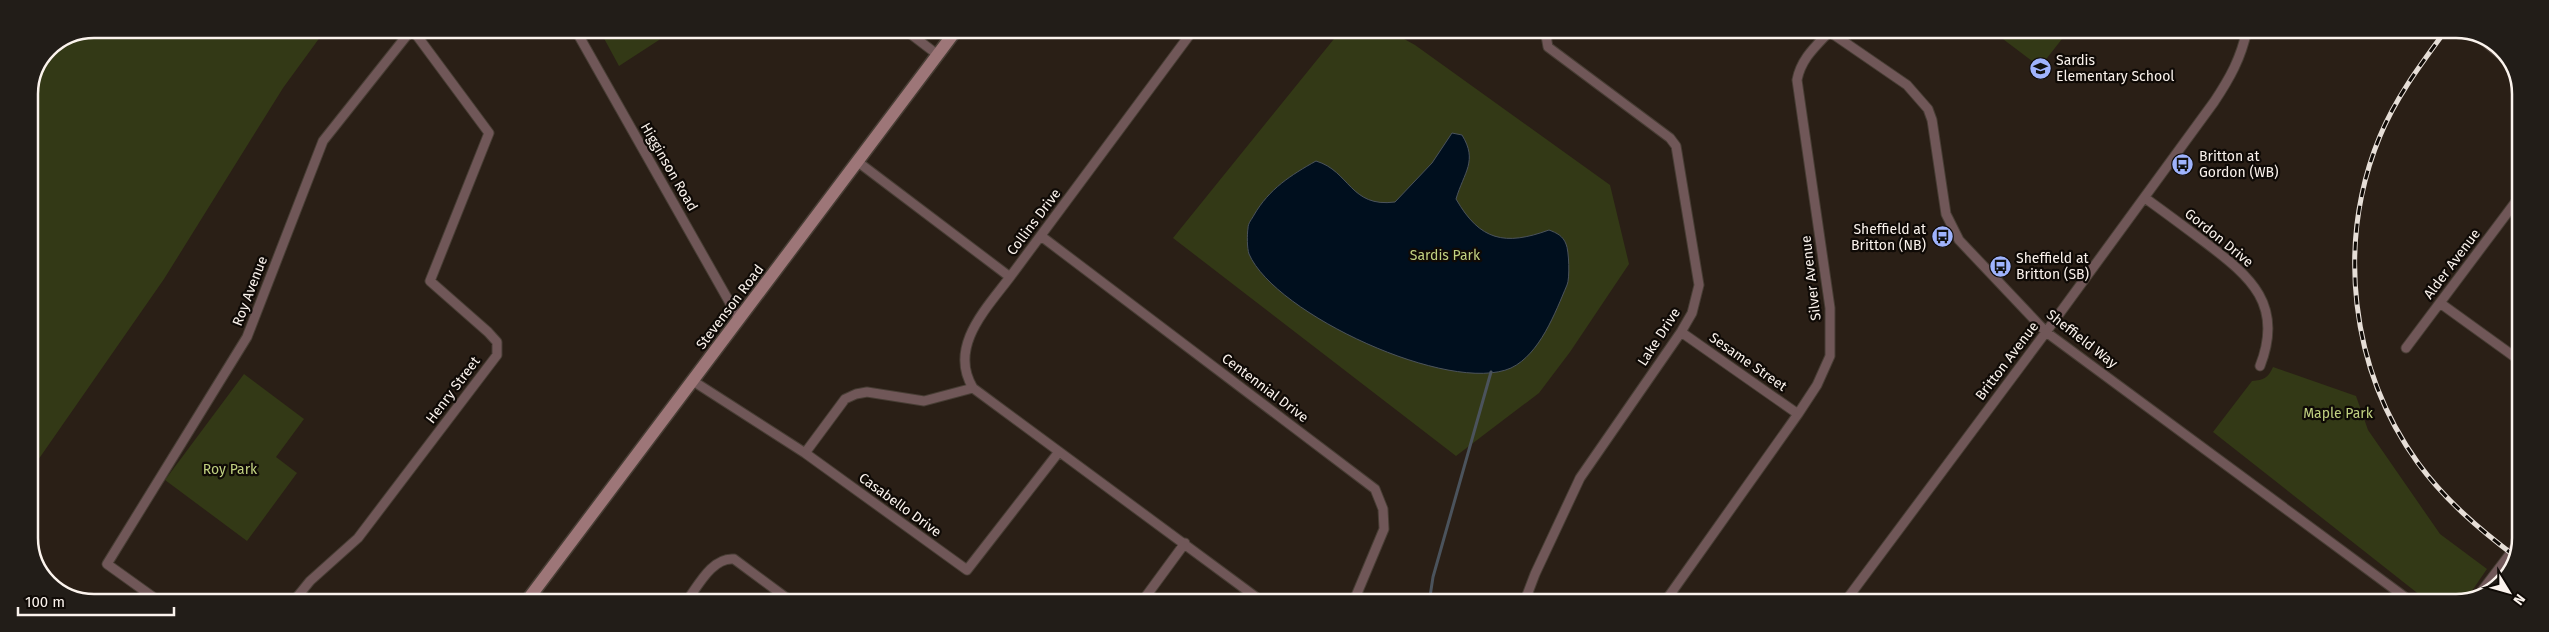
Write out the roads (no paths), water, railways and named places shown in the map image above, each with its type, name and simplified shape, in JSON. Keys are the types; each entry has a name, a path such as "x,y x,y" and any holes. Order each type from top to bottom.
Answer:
{"street":[{"name":"Roy Avenue","path":"149,594 108,564 247,337 323,141 405,38"},
{"name":"Henry Street","path":"299,594 310,581 358,538 497,355 497,342 488,332 430,281 489,133 419,38"},
{"name":"Higginson Road","path":"580,38 739,319"},
{"path":"916,38 938,55"},
{"name":"Stevenson Road","path":"532,594 950,38"},
{"name":"Collins Drive","path":"858,162 1010,277 1187,38"},
{"name":"Lake Drive","path":"1527,594 1580,478 1681,332 1692,313 1699,285 1676,146 1670,138 1548,47 1546,38"},
{"name":"Silver Avenue","path":"1670,594 1798,414 1817,385 1830,356 1830,308 1797,80 1799,68 1807,54 1822,38"},
{"name":"Sheffield Way","path":"1838,38 1906,85 1918,96 1932,120 1946,214 1950,226 1959,240 2046,332 2401,594"},
{"name":"Britton Avenue","path":"1851,594 2145,198 2230,78 2242,52 2245,38"},
{"name":"Gordon Drive","path":"2145,198 2237,266 2253,284 2263,301 2268,316 2267,349 2260,366"},
{"name":"Alder Avenue","path":"2406,348 2511,208"},
{"name":"Centennial Drive","path":"1041,236 1375,489 1383,509 1384,529 1357,594"},
{"path":"1010,277 974,324 964,350 966,377 973,388 1058,453 1185,543 1252,594"},
{"path":"2440,303 2512,355"},
{"name":"Sesame Street","path":"1681,332 1798,414"},
{"name":"Casabello Drive","path":"693,381 805,453 967,570 1058,453"},
{"path":"805,453 845,399 856,394 867,392 924,401 973,388"},
{"path":"1147,594 1185,543"},
{"path":"2486,585 2508,556"},
{"path":"692,594 717,562 725,558 734,559 781,594"}],"water":[{"path":"1452,133 1462,135 1469,152 1468,167 1456,199 1474,224 1495,236 1507,238 1519,238 1549,230 1557,234 1566,244 1569,271 1568,282 1552,320 1530,353 1511,368 1483,373 1448,370 1408,360 1367,344 1327,324 1292,301 1265,277 1249,254 1247,234 1249,224 1260,206 1281,183 1316,161 1336,172 1351,188 1368,200 1395,202 1432,163"}],"waterway":[{"path":"1430,594 1433,577 1491,372"}],"railway":[{"path":"2440,38 2410,81 2386,122 2366,177 2358,219 2355,262 2357,304 2364,346 2377,387 2395,426 2428,477 2463,513 2509,552"}],"place":[{"name":"Sardis Elementary School","path":"2040,68"},
{"name":"Britton at Gordon (WB)","path":"2183,164"},
{"name":"Sheffield at Britton (NB)","path":"1942,237"},
{"name":"Sheffield at Britton (SB)","path":"2000,266"}],"park label":[{"name":"Sardis Park","path":"1445,255"},
{"name":"Maple Park","path":"2338,413"},
{"name":"Roy Park","path":"230,469"}]}
